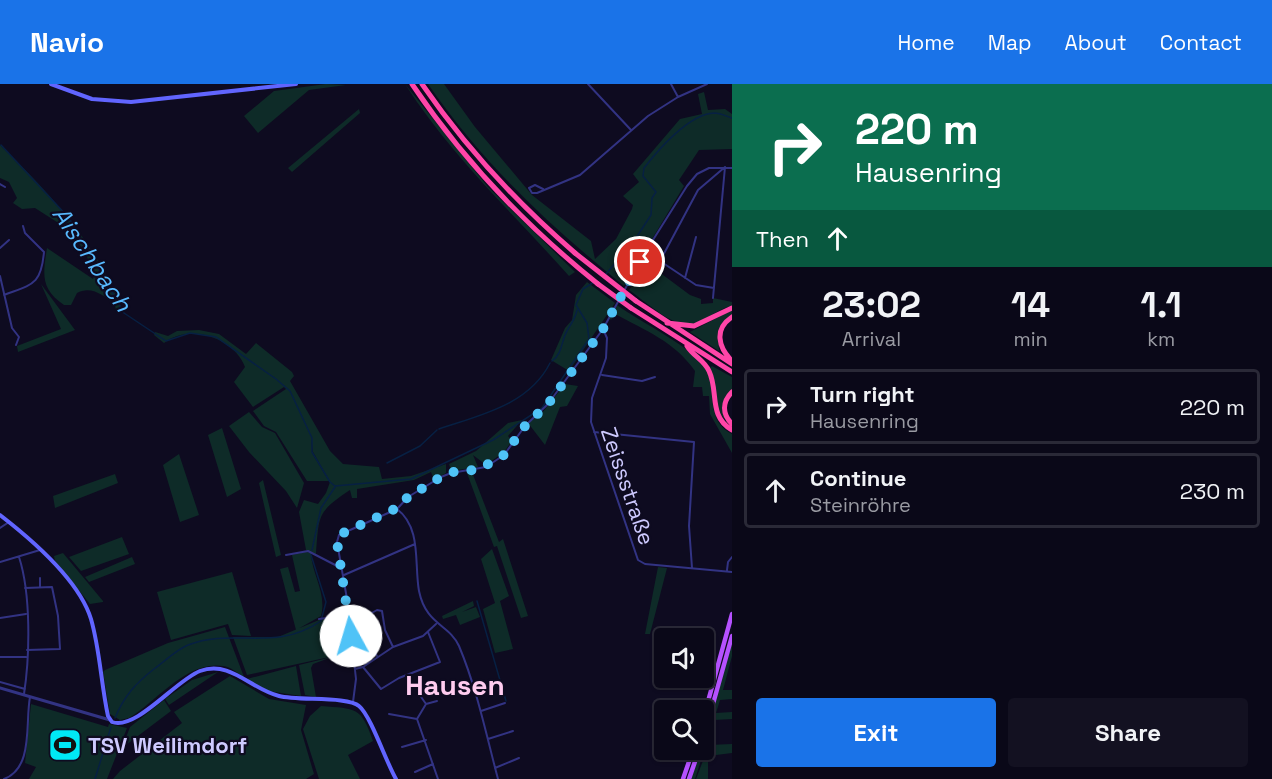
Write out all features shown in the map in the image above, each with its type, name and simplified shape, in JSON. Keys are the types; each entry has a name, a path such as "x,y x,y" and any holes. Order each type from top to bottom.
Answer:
{"highway":[{"path":"412,84 444,129 486,179 569,260 631,308 686,345 732,372"},
{"path":"423,84 490,172 536,219 636,301 667,323 731,360"},
{"path":"667,323 694,326 732,308"},
{"path":"731,360 722,349 720,331 732,316"},
{"path":"686,345 709,371 715,410 722,423 732,430"},
{"path":"732,392 724,408 732,424"}],"main road":[{"path":"51,84 92,99 131,102 296,84"},
{"path":"0,515 42,549 82,600 88,613 110,720 116,723 128,722 190,676 216,667 227,669 255,686 279,696 353,702 367,715 396,779"},
{"path":"708,700 732,614"},
{"path":"714,700 732,636"},
{"path":"682,779 689,760"},
{"path":"689,779 696,760"}],"street":[{"path":"588,84 631,130"},
{"path":"671,84 678,97"},
{"path":"543,189 580,175 631,130 678,97 706,84"},
{"path":"714,288 696,285 660,261 698,190 725,167"},
{"path":"713,298 725,167"},
{"path":"353,702 356,686 355,669 344,575 337,542 339,535 397,508 408,497 451,473 486,467 504,455 525,426 548,404 603,329 646,251 687,186 704,170 732,168"},
{"path":"0,184 5,187"},
{"path":"4,295 35,283 40,277 44,252 25,233 23,226"},
{"path":"685,278 696,237"},
{"path":"0,248 9,240"},
{"path":"0,276 12,328 19,337 16,345"},
{"name":"Zeissstraße","path":"603,329 608,338 601,375 591,406 593,432 638,560 645,564 730,571"},
{"path":"601,375 642,381 655,377"},
{"path":"593,432 694,442 689,526 692,568"},
{"path":"397,508 410,527 416,544 419,591 428,615 458,643 481,711 498,779"},
{"path":"0,528 9,522"},
{"path":"344,575 416,544"},
{"path":"0,562 42,549"},
{"path":"286,555 308,551 342,568"},
{"path":"19,557 25,588 26,614 27,650 24,695"},
{"path":"730,571 728,562 732,557"},
{"path":"40,578 40,587"},
{"path":"25,588 52,587 58,616 60,649 27,650"},
{"path":"377,656 371,647 368,615 377,610 382,611 385,630 393,647"},
{"path":"0,618 26,614"},
{"path":"322,618 349,615"},
{"path":"355,669 363,667 393,647 429,632 436,624"},
{"path":"363,667 381,689 399,678 440,662 429,632"},
{"path":"0,657 26,657"},
{"path":"0,682 25,689"},
{"path":"0,688 110,720"},
{"path":"419,694 426,704"},
{"path":"4,779 16,773 23,761 30,697"},
{"path":"437,701 426,704 417,719 438,779"},
{"path":"481,711 505,703"},
{"path":"389,714 417,719"},
{"path":"488,739 513,731"},
{"path":"402,747 426,740"},
{"path":"495,768 519,758"},
{"path":"415,772 433,764"}],"green space":[{"path":"326,84 346,85 309,90 258,133 244,116 274,91"},
{"path":"405,84 488,187 575,272 569,276 462,160"},
{"path":"428,84 444,84 475,127 532,195 591,241 595,259 616,239 632,209 633,205 623,196 639,182 633,174 680,119 702,114 698,94 704,92 708,110 725,109 732,114 732,149 699,150 679,180 684,186 646,249 636,242 615,272 626,283 624,286 544,217 519,192 471,141"},
{"path":"359,109 360,113 292,172 288,168"},
{"path":"0,145 36,181 86,241 112,285 122,309 116,311 115,305 93,291 77,293 71,305 64,305 51,293 44,273 47,248 93,279 94,276 86,254 64,221 60,224 35,208 22,209 13,203 17,198 9,182 0,178"},
{"path":"655,269 690,295 701,299 701,304 713,303 713,298 732,302 732,306 689,324 671,319 629,290 632,286 644,287"},
{"path":"587,282 615,303 569,371 551,360 565,328 572,320 576,295"},
{"path":"41,284 75,330 18,352 17,346 61,329"},
{"path":"617,305 684,347 702,363 710,381 717,420 732,434 732,453 710,414 709,396 703,396 702,387 693,387 695,371 669,344 615,314 611,320 609,318"},
{"path":"732,310 732,315 718,332 719,351 690,332"},
{"path":"199,330 219,334 246,354 256,343 292,372 294,376 290,381 330,451 343,464 379,467 382,479 411,476 446,464 446,473 434,480 431,472 414,480 357,489 357,498 352,498 350,490 331,504 322,516 319,522 316,554 306,550 299,512 304,500 318,504 330,482 313,452 311,435 312,453 329,481 307,481 276,432 264,426 253,411 286,389 284,387 253,407 234,382 245,367 231,348 221,341 198,334 174,337 164,343 154,335 155,332 168,336 177,331"},
{"path":"712,366 732,377 732,390 723,406 732,428 718,411 709,369"},
{"path":"565,384 578,386 567,406 560,407 545,445 528,423 542,413"},
{"path":"249,412 262,427 275,433 304,483 297,508 286,491 249,452 229,426"},
{"path":"522,420 508,436 512,441 504,452 486,465 473,455 478,467 451,471 449,464 476,451 508,423"},
{"path":"222,428 241,489 227,497 208,435"},
{"path":"179,454 199,515 180,522 163,465"},
{"path":"472,472 499,542 503,539 528,616 521,618 497,546 494,547 467,473"},
{"path":"115,474 118,483 55,508 53,496"},
{"path":"263,480 281,555 276,557 259,483"},
{"path":"122,537 129,554 81,571 69,557"},
{"path":"492,549 509,596 500,601 513,649 495,653 483,609 495,603 481,559"},
{"path":"63,553 103,602 90,604 55,561 54,556"},
{"path":"311,553 321,592 321,616 296,630 280,569 288,567 295,592 300,591 292,555"},
{"path":"132,557 135,564 89,582 85,577"},
{"path":"658,567 667,568 650,634 645,634"},
{"path":"232,572 251,636 232,635 228,624 171,640 157,592"},
{"path":"473,601 474,606 462,612 476,607 480,617 460,625 456,615 443,619 442,616"},
{"path":"331,618 334,656 247,675 233,637 278,637 319,620"},
{"path":"225,627 244,677 223,666 197,669 173,684 129,718 120,720 110,714 103,672 105,670 168,643"},
{"path":"732,643 732,656 723,690 732,690 732,699 720,700 716,713 732,712 732,719 714,720 714,706"},
{"path":"332,657 313,664 311,668 316,697 305,695 299,665"},
{"path":"296,666 301,696 268,691 247,679"},
{"path":"218,672 169,705 165,699 192,680"},
{"path":"230,676 269,699 306,705 301,730 314,774 306,779 113,779 120,771 182,723 174,712"},
{"path":"164,700 171,711 122,748 130,727"},
{"name":"TSV Weilimdorf","path":"31,704 108,727 109,724 127,728 107,779 29,779 36,767 25,763"},
{"path":"321,706 350,709 361,715 365,721 373,741 348,755 360,779 319,779 303,729 310,716"},
{"path":"732,744 732,753 714,755 714,745"},
{"path":"698,760 701,760 695,779 691,779"},
{"path":"703,760 708,760 708,779 696,779"}],"waterway":[{"path":"605,275 634,241 651,215 652,198 656,192 643,176 644,168 675,134 694,119 714,113 732,118"},
{"name":"Aischbach","path":"1,145 69,218 124,313 166,341 190,333 216,337 290,391 312,438 312,452 330,482 335,486"},
{"path":"335,486 411,479 493,440 542,408 589,339 587,323 576,305 583,289 594,282"},
{"path":"552,361 560,351 577,310"},
{"path":"439,429 487,413 516,399 530,389 550,363"},
{"path":"387,463 420,446 437,430"},
{"path":"312,550 321,508 335,487"},
{"path":"115,718 122,703 136,685 188,645 222,638 287,636 321,621 326,602 311,555"},
{"path":"477,601 506,701"},
{"path":"95,779 111,727"}],"place":[{"name":"TSV Weilimdorf","path":"65,745"}],"district":[{"name":"Hausen","path":"455,685"}],"route":[{"path":"351,636 337,542 339,535 397,508 408,497 441,477 456,471 478,470 504,455 525,426 541,413 603,329 640,262"}]}
